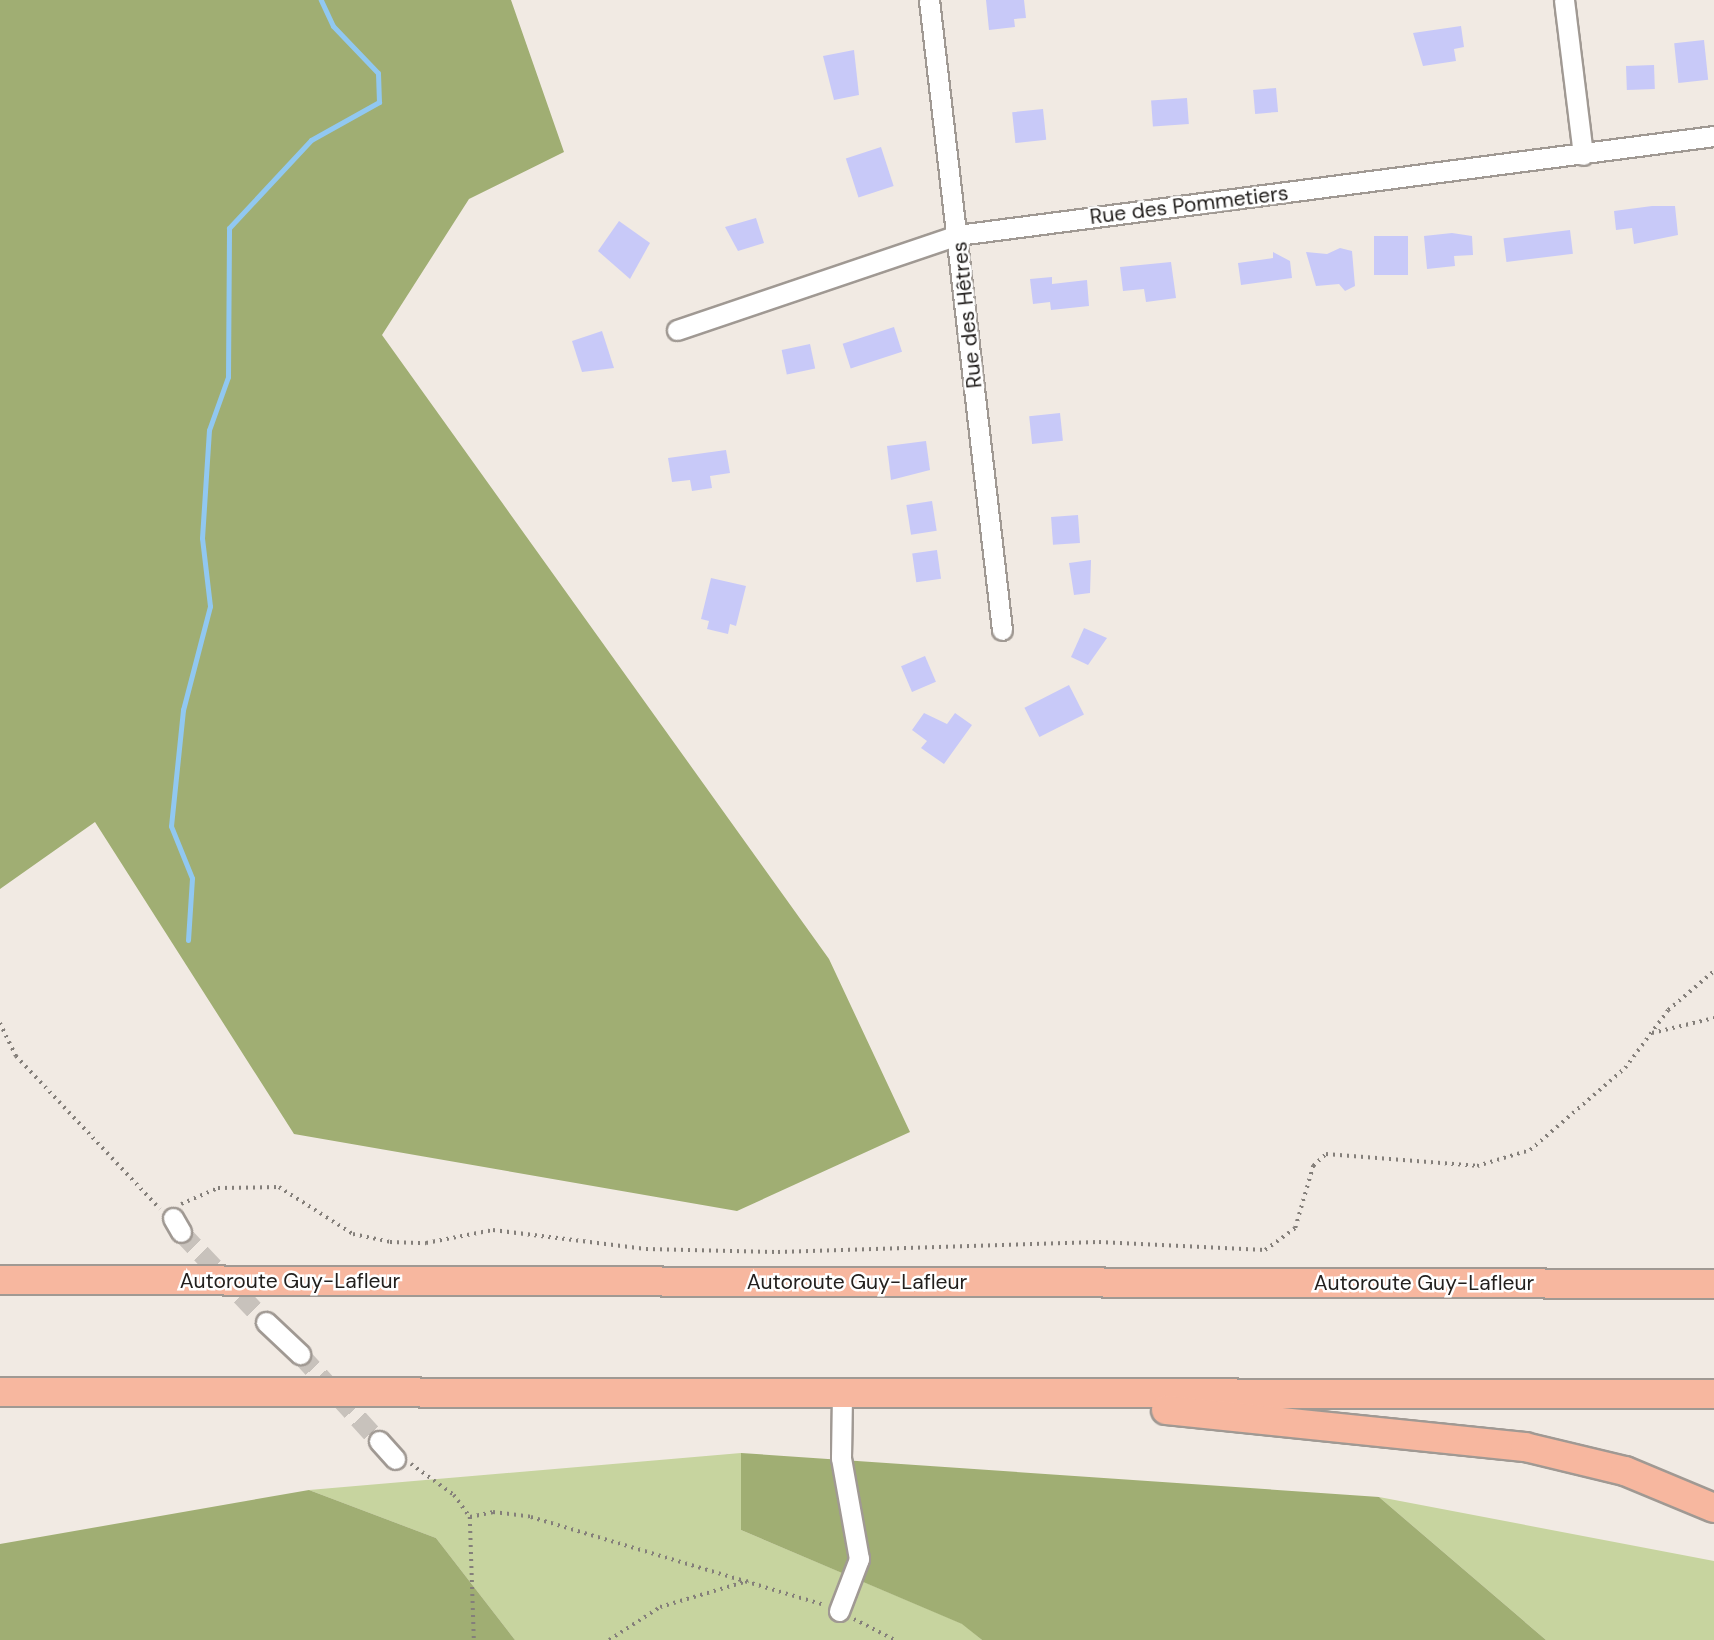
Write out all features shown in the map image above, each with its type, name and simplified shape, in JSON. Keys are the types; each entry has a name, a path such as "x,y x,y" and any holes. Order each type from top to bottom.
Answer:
{"highway":[{"name":"Autoroute Guy-Lafleur","path":"0,1280 1714,1284"},
{"path":"0,1392 1714,1395"},
{"path":"978,1393 1503,1443 1625,1471 1714,1508"}],"street":[{"name":"Rue des Hêtres","path":"929,0 1002,630"},
{"path":"1564,0 1583,155"},
{"name":"Rue des Pommetiers","path":"677,330 958,235 1714,136"},
{"path":"266,1322 300,1354"},
{"path":"839,1611 859,1559 841,1458 842,1393"},
{"path":"379,1441 395,1459"}],"path":[{"path":"0,1023 16,1056 138,1190 177,1225 197,1194 257,1184 295,1192 353,1234 390,1242 426,1243 494,1230 646,1249 778,1252 1099,1242 1265,1250 1295,1228 1312,1166 1326,1154 1453,1165 1514,1159 1625,1068 1685,992 1714,971"},
{"path":"1651,1033 1714,1018"},
{"path":"395,1459 433,1477 470,1517 474,1640"},
{"path":"470,1517 494,1512 531,1517 750,1580 839,1611 895,1640"},
{"path":"609,1640 660,1607 750,1580"}],"green space":[{"path":"0,0 511,0 564,152 469,199 382,335 829,959 910,1132 737,1211 294,1134 95,822 0,889"},
{"path":"741,1453 741,1530 963,1624 982,1640 515,1640 436,1538 309,1490"},
{"path":"741,1453 1379,1497 1546,1640 982,1640 962,1624 741,1530"},
{"path":"309,1490 436,1538 515,1640 0,1640 0,1544"},
{"path":"1379,1497 1714,1561 1714,1640 1546,1640"}],"building":[{"path":"986,0 1024,0 1026,18 1014,19 1015,27 989,30"},
{"path":"1461,26 1464,47 1454,49 1456,61 1423,66 1413,33"},
{"path":"1704,40 1708,80 1678,83 1674,43"},
{"path":"854,50 859,95 834,100 823,56"},
{"path":"1654,65 1655,89 1627,90 1626,66"},
{"path":"1276,88 1278,112 1255,114 1253,90"},
{"path":"1187,98 1189,124 1153,126 1151,101"},
{"path":"1043,109 1046,140 1015,143 1012,112"},
{"path":"881,147 894,186 858,197 846,158"},
{"path":"1675,206 1678,235 1634,244 1632,228 1616,230 1614,211"},
{"path":"756,218 764,243 738,251 725,227"},
{"path":"619,221 650,243 630,279 598,251"},
{"path":"1570,230 1573,254 1506,262 1503,238"},
{"path":"1452,233 1472,236 1473,255 1454,256 1455,266 1427,269 1424,236"},
{"path":"1374,236 1408,236 1408,275 1374,275"},
{"path":"1340,248 1352,251 1355,286 1345,291 1339,284 1316,286 1306,252 1327,254"},
{"path":"1273,252 1290,261 1292,278 1241,285 1238,263 1273,258"},
{"path":"1171,262 1176,298 1146,302 1144,289 1123,291 1120,267"},
{"path":"1052,277 1052,284 1087,280 1089,306 1051,310 1050,302 1033,304 1030,279"},
{"path":"894,327 902,352 851,368 843,344"},
{"path":"602,331 614,368 582,372 572,341"},
{"path":"810,344 815,368 787,374 782,350"},
{"path":"1060,413 1063,441 1032,444 1029,416"},
{"path":"926,441 930,470 891,480 887,446"},
{"path":"726,450 730,473 710,476 712,488 692,491 690,480 672,482 668,458"},
{"path":"932,501 937,531 911,535 906,505"},
{"path":"1078,515 1080,543 1053,545 1051,517"},
{"path":"937,550 941,579 916,582 912,553"},
{"path":"1091,560 1090,593 1074,595 1069,563"},
{"path":"711,578 746,586 736,626 730,624 728,634 707,629 709,621 701,619"},
{"path":"1084,628 1107,638 1088,665 1071,657"},
{"path":"925,656 936,682 912,692 901,666"},
{"path":"1069,685 1084,714 1039,737 1024,708"},
{"path":"924,713 947,724 955,713 972,725 944,764 921,748 927,741 912,730"}],"waterway":[{"path":"188,940 192,878 171,826 183,710 210,606 202,538 209,430 228,377 229,228 311,140 379,102 378,73 333,26 321,0"}],"tunnel":[{"path":"181,1232 266,1322"},
{"path":"300,1354 379,1441"}]}
